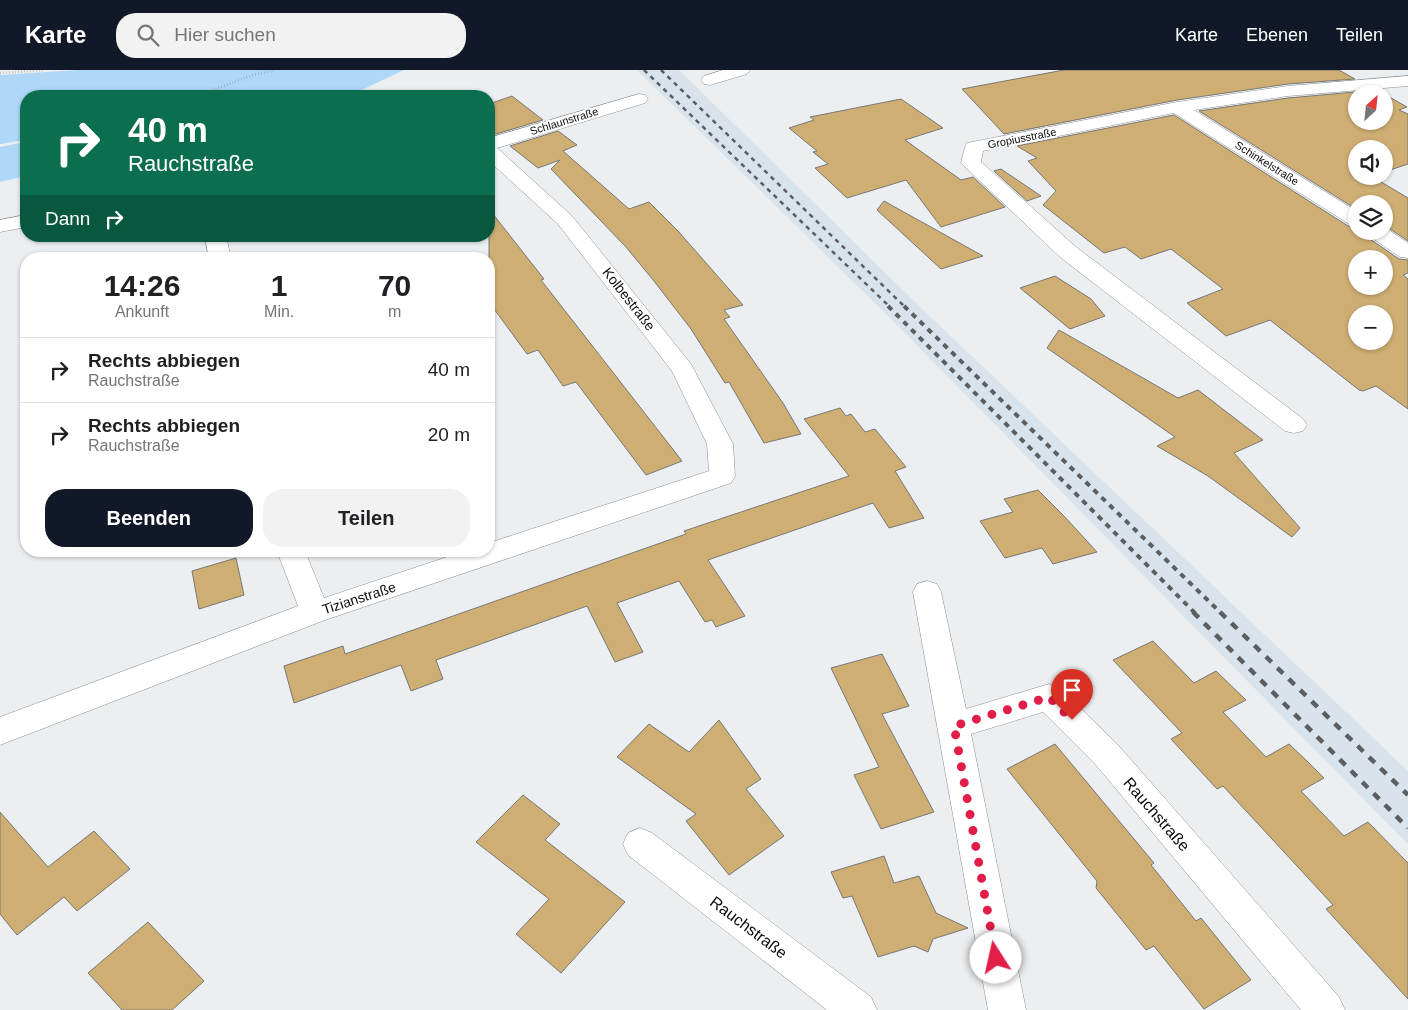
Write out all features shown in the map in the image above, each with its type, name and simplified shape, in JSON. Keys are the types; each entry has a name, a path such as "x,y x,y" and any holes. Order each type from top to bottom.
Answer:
{"street":[{"path":"710,80 741,70"},
{"name":"Gropiusstraße","path":"1294,425 1068,252 971,163 974,147 1177,107 1288,91 1406,82"},
{"name":"Schlaunstraße","path":"495,142 639,99"},
{"name":"Schinkelstraße","path":"1177,107 1348,215"},
{"name":"Kolbestraße","path":"495,156 565,220 683,370 720,444 722,476"},
{"path":"0,226 20,222"},
{"path":"1389,240 1408,252"},
{"name":"Tizianstraße","path":"495,552 722,476"},
{"path":"293,557 315,612"},
{"name":"Tizianstraße","path":"0,731 315,612 480,557"},
{"path":"927,592 1007,1010"},
{"name":"Rauchstraße","path":"954,726 1049,697 1107,756 1326,1010"},
{"name":"Rauchstraße","path":"640,844 858,1010"}],"path":[{"path":"0,73 44,70"},
{"path":"212,90 244,78 275,70"}],"shaded area":[{"path":"78,70 404,70 362,90 20,90 20,141 0,144 0,75"},
{"path":"637,70 679,70 917,304 1408,771 1408,844 888,316"},
{"path":"20,143 20,177 0,182 0,147"}],"building":[{"path":"1064,70 1339,70 1355,79 1288,84 1177,100 1004,134 962,89"},
{"path":"1348,93 1348,130 1393,130 1393,99 1407,107 1399,110 1408,114 1408,164 1393,169 1393,140 1348,140 1348,185 1386,185 1408,198 1408,241 1393,231 1393,195 1348,195 1348,204 1199,111 1288,98"},
{"path":"512,96 543,120 496,134 495,102"},
{"path":"901,99 943,128 905,140 961,180 973,177 1005,207 941,227 906,180 847,198 815,168 828,164 813,152 817,151 789,128 814,120 810,117"},
{"path":"1174,115 1348,226 1348,240 1371,240 1386,250 1348,250 1348,295 1393,295 1393,255 1399,259 1408,260 1408,273 1403,275 1408,279 1408,409 1376,386 1363,391 1359,390 1270,320 1226,336 1187,303 1223,289 1171,249 1141,259 1125,247 1104,253 1043,205 1056,191 1028,161 1037,158 1017,146"},
{"path":"558,131 577,145 563,151 629,209 649,202 678,231 743,305 724,310 730,317 724,319 783,403 801,434 764,443 729,382 725,383 691,329 654,281 626,247 551,169 560,160 538,168 510,146"},
{"path":"1001,169 1041,196 1027,201 994,171"},
{"path":"884,201 983,256 941,269 877,210"},
{"path":"495,217 544,279 541,280 682,461 646,475 576,382 563,386 538,350 527,354 495,310 495,252 489,252 489,242 495,242"},
{"path":"1055,276 1091,299 1105,316 1070,329 1020,288"},
{"path":"1059,330 1178,398 1198,390 1263,440 1234,453 1300,528 1292,537 1208,476 1157,446 1175,437 1047,348"},
{"path":"840,408 846,416 851,414 865,432 875,429 906,467 895,471 924,518 889,528 873,503 708,560 745,616 716,627 712,620 705,622 679,581 617,603 643,652 615,662 587,606 436,660 443,679 411,691 401,665 294,703 284,666 343,646 345,654 686,534 684,531 849,476 804,419"},
{"path":"1038,490 1097,552 1053,564 1042,548 1005,558 980,521 1013,512 1004,499"},
{"path":"236,558 244,595 199,609 192,571"},
{"path":"1153,641 1194,683 1216,671 1246,700 1223,712 1266,757 1289,744 1324,778 1301,791 1344,836 1368,822 1408,863 1408,999 1326,909 1333,905 1223,786 1217,789 1171,739 1182,733 1113,660"},
{"path":"882,654 909,706 882,714 934,812 881,829 854,775 879,767 831,668"},
{"path":"719,720 761,779 746,789 784,836 729,875 686,821 696,814 617,757 649,724 689,752"},
{"path":"1055,744 1154,863 1151,865 1196,921 1201,918 1251,980 1204,1009 1154,946 1146,950 1096,888 1097,881 1007,769"},
{"path":"523,795 560,824 545,840 625,902 561,973 516,934 549,899 476,842"},
{"path":"0,812 48,867 94,831 130,869 77,911 64,897 17,935 0,914"},
{"path":"884,856 894,883 919,876 936,913 968,928 933,939 928,952 914,946 878,957 852,896 843,898 831,872"},
{"path":"148,922 204,981 172,1010 122,1010 88,973"}],"railway":[{"path":"644,70 890,307"},
{"path":"661,70 905,307"},
{"path":"888,306 1195,613"},
{"path":"904,306 1221,613"},
{"path":"1193,612 1408,828"},
{"path":"1220,612 1408,795"}],"route":[{"path":"996,958 954,726 1049,697 1072,720"}]}
